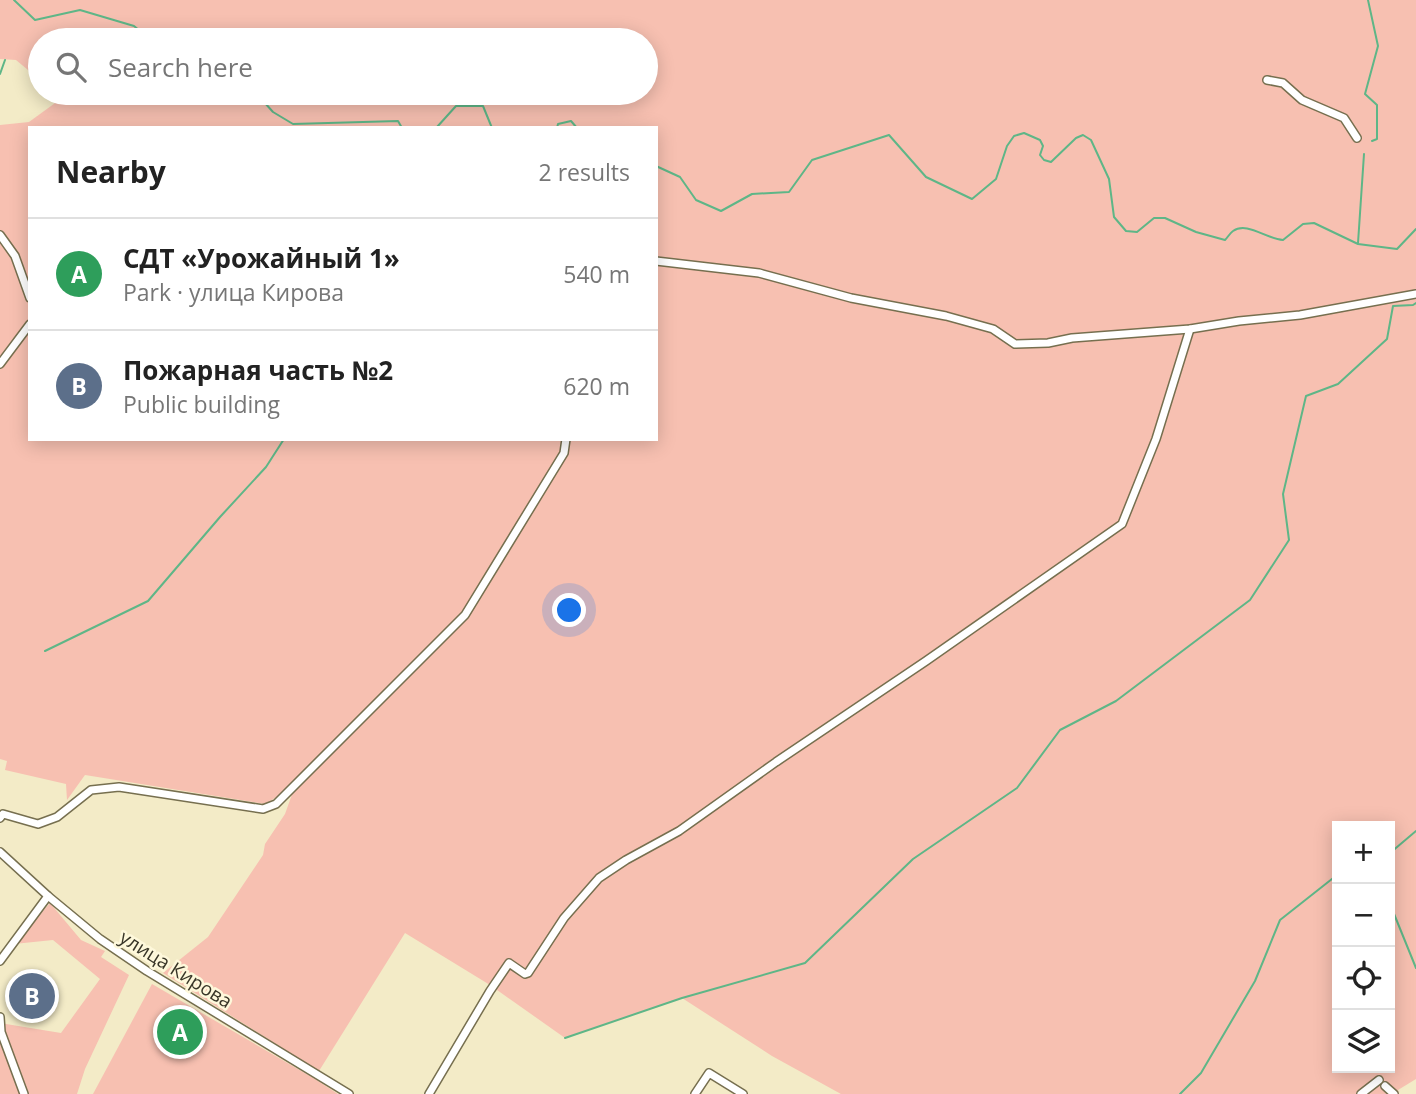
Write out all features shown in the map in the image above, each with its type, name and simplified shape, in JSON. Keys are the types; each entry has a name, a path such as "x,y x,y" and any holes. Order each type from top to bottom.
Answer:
{"street":[{"path":"1267,80 1283,83 1302,100 1345,118 1357,138"},
{"path":"0,235 15,256 28,292"},
{"path":"658,261 759,274 851,298 946,316 993,329 1015,344 1048,343 1073,338 1190,329 1239,321 1300,316 1416,294"},
{"path":"0,364 28,327"},
{"path":"429,1094 509,963 525,974 528,973 564,918 599,878 679,831 1122,524 1156,439 1190,329"},
{"path":"0,818 3,814 38,824 57,817 91,790 119,787 263,809 276,804 465,615 564,453 566,441"},
{"name":"улица Кирова","path":"0,852 100,939 147,971 349,1094"},
{"path":"0,961 48,896"},
{"path":"0,1017 1,1032 24,1094"},
{"path":"695,1094 709,1073 743,1094"},
{"path":"1361,1094 1382,1083 1394,1094"}],"shaded area":[{"path":"0,0 1416,0 1416,1079 1398,1090 1399,1094 841,1094 772,1056 682,998 565,1038 490,985 405,933 319,1071 163,973 208,937 263,855 265,844 285,814 295,786 265,804 85,775 67,800 66,784 5,770 7,761 0,759 0,125 29,122 52,105 658,105 658,28 28,28 28,70 16,60 0,59"},
{"path":"50,903 81,940 105,951 101,957 129,975 85,1069 77,1094 0,1094 0,1023 61,1033 100,979 53,940 14,944"},
{"path":"152,984 315,1079 338,1094 93,1094"}],"waterway":[{"path":"14,0 35,20 80,10 136,28"},
{"path":"1368,0 1378,46 1365,94 1377,105 1377,139 1372,141"},
{"path":"0,74 5,60"},
{"path":"267,105 293,124 398,121 401,126"},
{"path":"438,126 456,106 483,106 491,126"},
{"path":"558,126 571,121 575,126"},
{"path":"658,167 680,177 696,200 721,211 752,194 789,192 812,160 889,135 926,177 972,199 996,179 1007,146 1014,136 1024,133 1040,140 1043,146 1040,155 1051,162 1076,138 1083,135 1091,140 1109,179 1114,217 1126,231 1137,232 1154,218 1165,218 1196,232 1225,240 1238,228 1250,229 1283,240 1303,224 1314,223 1358,244 1397,249 1416,229"},
{"path":"1358,243 1364,154"},
{"path":"565,1038 682,998 805,963 913,859 1017,788 1060,730 1116,701 1250,600 1289,540 1283,494 1306,396 1338,384 1387,339 1393,306 1416,303"},
{"path":"45,651 148,601 266,467 283,441"},
{"path":"1395,849 1416,831"},
{"path":"1180,1094 1201,1073 1255,981 1280,920 1332,879"},
{"path":"1395,916 1416,968"}],"place":[{"name":"Пожарная часть №2","path":"32,996"},
{"name":"СДТ «Урожайный 1»","path":"180,1032"}]}
